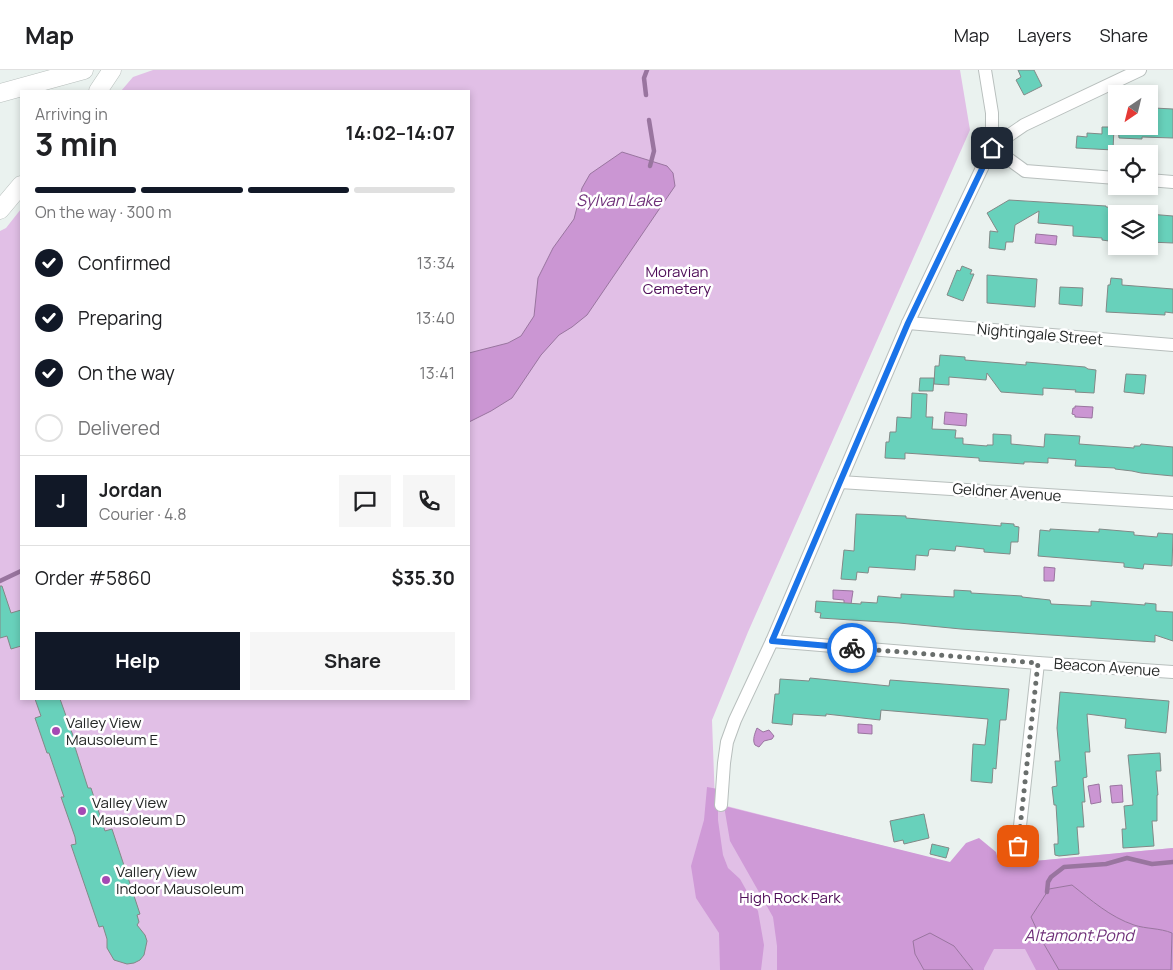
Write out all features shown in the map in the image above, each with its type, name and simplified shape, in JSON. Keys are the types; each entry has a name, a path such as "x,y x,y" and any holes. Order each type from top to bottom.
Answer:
{"main road":[{"path":"0,93 41,76 84,70"},
{"path":"99,90 112,70"},
{"path":"0,210 20,186"}],"street":[{"path":"721,805 727,742 735,720 772,641 908,323 992,148 992,113 984,70"},
{"path":"992,148 1024,125 1140,70"},
{"path":"992,148 1025,172 1108,177"},
{"path":"1158,181 1173,182"},
{"name":"Nightingale Street","path":"908,323 1173,345"},
{"name":"Geldner Avenue","path":"840,482 1173,503"},
{"name":"Beacon Avenue","path":"772,641 1173,672"},
{"path":"1017,853 1038,663"}],"green space":[{"name":"Moravian Cemetery","path":"153,70 960,70 970,130 748,632 712,720 715,803 951,863 1004,864 1173,848 1173,970 0,970 0,231 6,228 20,210 20,700 470,700 470,90 122,90 133,77"},
{"path":"707,787 718,789 718,820 723,855 728,868 740,879 758,911 764,945 761,970 720,970 719,933 696,898 691,866 704,820"},
{"name":"High Rock Park","path":"724,806 950,862 966,843 979,838 996,852 999,863 1004,864 1173,848 1173,970 1171,970 1172,933 1125,922 1101,908 1072,885 1049,889 1031,917 1059,970 1036,970 1025,949 994,949 984,970 973,970 954,946 915,954 924,970 777,970 777,946 773,917 730,841"}],"water":[{"name":"Sylvan Lake","path":"622,152 667,166 673,173 675,186 587,315 559,335 541,355 512,398 470,422 470,353 508,343 521,336 534,316 538,278 553,248 574,219 582,188 590,174"},
{"path":"1036,234 1057,236 1056,245 1035,243"},
{"path":"1075,406 1093,407 1092,418 1075,417 1072,414"},
{"path":"945,412 967,414 966,426 944,424"},
{"path":"1044,567 1055,568 1054,581 1044,581"},
{"path":"833,590 853,591 851,604 844,604 844,600 833,599"},
{"path":"858,724 872,725 872,734 858,733"},
{"path":"757,728 763,732 769,730 774,736 772,739 764,741 759,747 755,745 754,741"},
{"path":"1099,784 1101,802 1091,804 1088,786"},
{"path":"1122,785 1123,802 1112,803 1110,786"},
{"name":"Altamont Pond","path":"1072,885 1101,908 1125,922 1172,933 1171,970 1059,970 1031,917 1049,889"},
{"path":"930,933 954,946 973,970 924,970 915,954 913,941"}],"building":[{"path":"1018,70 1034,70 1042,86 1024,95 1016,80 1021,77"},
{"path":"1158,108 1173,109 1173,138 1119,138 1119,135 1158,135"},
{"path":"1102,127 1108,127 1108,135 1114,135 1113,145 1108,145 1108,150 1076,148 1077,136 1087,137 1087,133 1102,134"},
{"path":"1009,200 1106,206 1108,207 1108,241 1102,240 1102,238 1073,236 1073,226 1038,223 1039,211 1015,225 1013,242 1006,242 1005,250 989,248 990,231 998,232 987,213"},
{"path":"1158,215 1173,216 1173,243 1158,242"},
{"path":"962,266 972,270 970,274 974,274 963,301 947,295 957,270 960,271"},
{"path":"987,275 1037,279 1035,307 987,303"},
{"path":"1111,278 1122,279 1122,285 1173,289 1173,313 1165,312 1165,315 1106,312 1108,285 1110,285"},
{"path":"1060,287 1083,288 1082,306 1059,304"},
{"path":"940,355 965,357 965,360 1026,365 1026,362 1085,367 1096,370 1094,393 1043,388 1043,395 1001,392 987,373 986,380 949,377 949,385 934,384 935,366 939,366"},
{"path":"1126,374 1146,375 1144,394 1124,392"},
{"path":"920,378 934,378 933,391 919,391"},
{"path":"912,393 927,394 926,417 933,417 932,429 956,430 955,438 963,438 963,444 993,445 993,434 1011,435 1011,444 1044,447 1045,434 1080,436 1079,444 1134,448 1134,446 1140,446 1141,444 1173,447 1173,476 1115,468 1075,466 1076,460 1048,458 1048,463 1024,462 1024,464 979,461 979,458 905,453 905,459 885,458 886,442 889,442 890,432 896,432 897,417 911,418"},
{"path":"856,514 906,516 906,518 1001,526 1001,523 1014,524 1014,526 1019,527 1018,542 1011,542 1010,554 984,552 984,549 956,546 955,551 931,549 928,556 916,555 915,570 869,567 868,573 857,572 856,580 841,579 844,550 854,551"},
{"path":"1050,529 1099,532 1099,529 1134,532 1134,535 1157,537 1158,533 1173,534 1172,566 1144,564 1143,569 1124,567 1124,563 1038,556 1040,530 1050,531"},
{"path":"0,586 2,586 11,613 20,610 20,646 11,649 7,636 0,638"},
{"path":"954,590 1050,600 1051,604 1091,606 1091,601 1145,605 1145,603 1156,604 1156,611 1173,612 1173,641 1155,635 1155,642 820,618 821,613 815,612 816,601 861,604 861,602 877,603 878,596 901,598 901,594 954,597"},
{"path":"810,678 889,686 890,680 1009,689 1006,720 1000,720 996,769 993,768 992,783 971,781 973,744 985,745 988,719 881,710 880,720 826,714 826,716 793,714 792,725 772,723 775,694 779,694 780,679 809,681"},
{"path":"1060,692 1169,701 1166,733 1125,728 1126,719 1087,714 1090,752 1085,752 1087,777 1083,778 1085,802 1082,802 1084,827 1077,827 1079,854 1059,856 1055,855 1054,844 1058,844 1058,837 1056,805 1054,805 1052,787 1057,786 1055,761 1060,761 1057,728"},
{"path":"35,700 60,700 76,744 74,744 88,788 91,788 105,831 112,829 140,914 137,915 139,922 137,925 147,941 144,955 134,963 127,964 114,960 107,948 107,939 103,926 99,927 71,845 76,844 75,837 61,797 64,797 35,718 41,716"},
{"path":"1160,753 1161,771 1156,771 1158,795 1157,821 1152,821 1154,846 1123,848 1122,829 1126,829 1124,806 1133,805 1128,755"},
{"path":"924,814 929,838 904,844 903,840 894,842 890,821"},
{"path":"932,844 949,848 946,858 930,854"}],"waterway":[{"path":"646,95 644,78 647,70"},
{"path":"649,120 654,151 650,166"},
{"path":"0,581 20,571"},
{"path":"1047,892 1048,882 1051,877 1064,867 1106,864 1127,858 1152,864 1173,862"}],"way so far":[{"path":"852,648 1038,663 1018,846"}],"place":[{"name":"Valley View Mausoleum E","path":"56,731"},
{"name":"Valley View Mausoleum D","path":"82,811"},
{"name":"Vallery View Indoor Mausoleum","path":"106,880"}],"route":[{"path":"852,648 772,641 908,323 992,148"}]}
